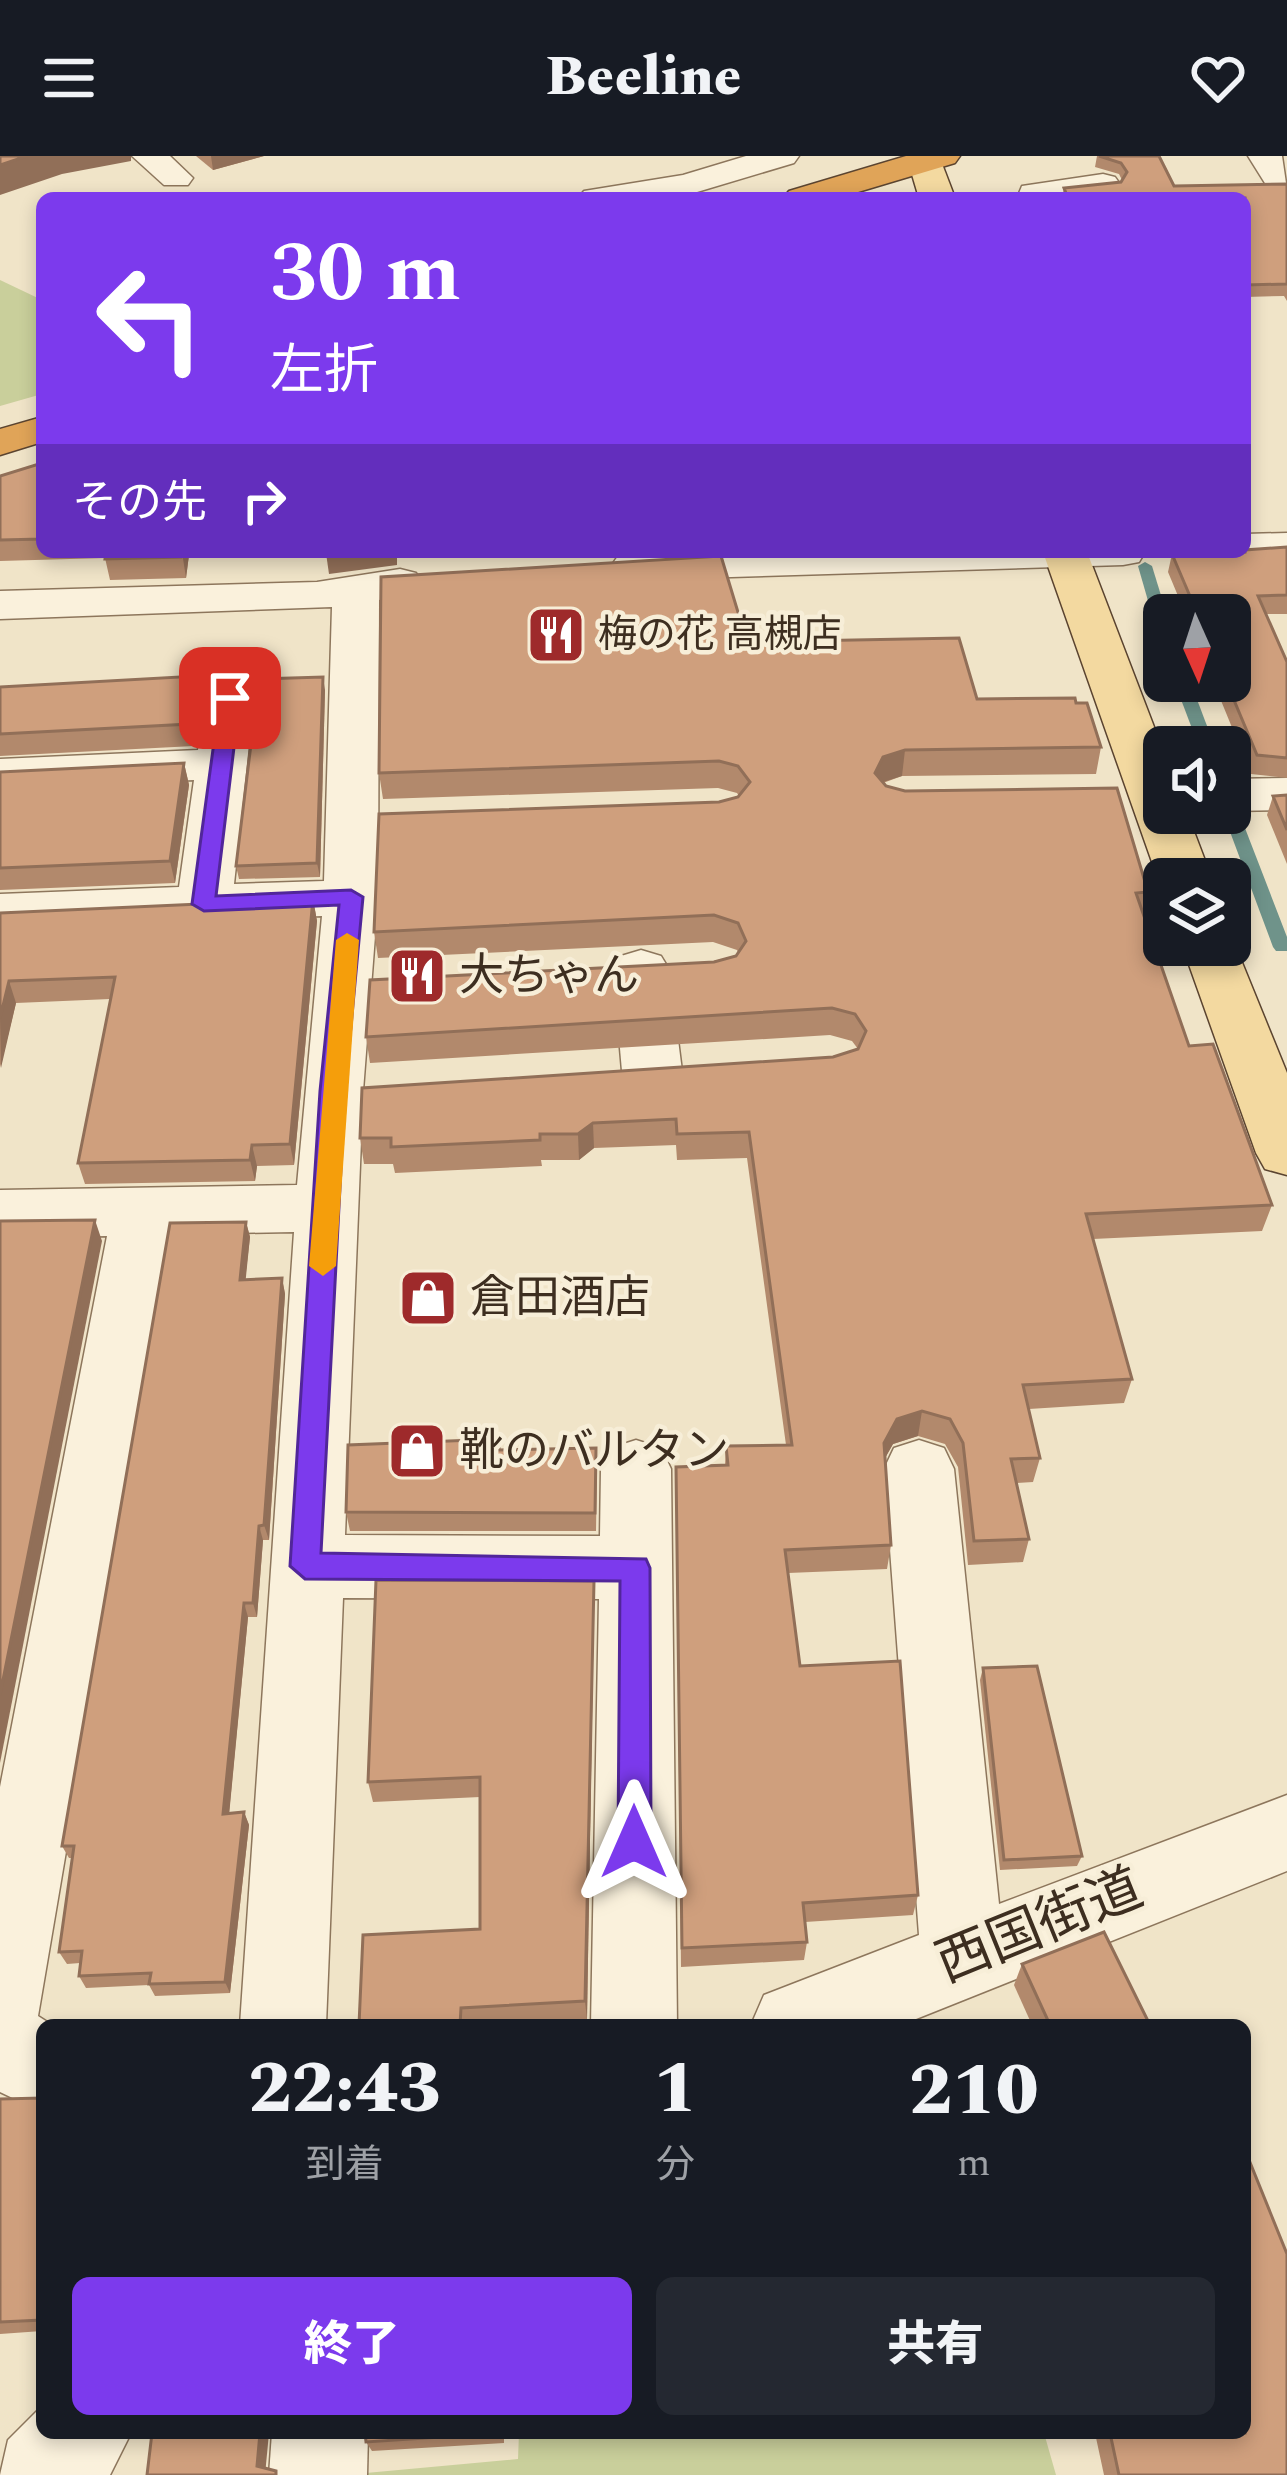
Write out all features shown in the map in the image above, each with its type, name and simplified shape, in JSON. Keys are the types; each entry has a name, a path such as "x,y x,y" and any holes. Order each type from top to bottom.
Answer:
{"highway":[{"path":"820,192 931,158"},
{"path":"0,442 36,431"}],"main road":[{"path":"931,158 936,192"},
{"path":"1068,558 1143,754"},
{"path":"1219,966 1277,1096 1287,1153"}],"street":[{"path":"638,192 687,185 782,156"},
{"path":"1042,192 1103,184"},
{"path":"1251,548 1287,546"},
{"path":"586,569 916,558"},
{"path":"0,605 317,596 356,586 448,580"},
{"path":"283,2019 326,1208 356,1090 366,983 351,897 375,820 356,586"},
{"path":"204,904 230,698"},
{"path":"0,774 221,764"},
{"path":"1090,791 1143,793"},
{"path":"1251,795 1287,794"},
{"path":"0,913 351,897"},
{"path":"644,969 652,1071"},
{"path":"0,1214 326,1208"},
{"path":"0,2006 143,1212"},
{"path":"634,2019 635,1469"},
{"path":"919,1469 963,1958"},
{"path":"305,1566 635,1568"},
{"name":"西国街道","path":"809,2019 1287,1833"},
{"path":"0,2042 36,2065"},
{"path":"44,2475 77,2439"},
{"path":"317,2475 320,2439"}],"green space":[{"path":"0,280 36,297 36,396 0,406"},
{"path":"519,2439 1046,2439 1056,2475 344,2475 518,2459"}],"building":[{"path":"0,156 27,156 0,165"},
{"path":"1099,156 1159,156 1174,186 1287,184 1287,284 1251,285 1251,192 1066,192 1064,188 1121,182 1127,172 1121,163"},
{"path":"36,465 36,539 0,540 0,476"},
{"path":"1287,547 1287,595 1258,596 1287,662 1287,758 1257,755 1251,726 1245,726 1235,702 1251,702 1251,594 1189,594 1174,558 1251,558 1251,550"},
{"path":"722,558 747,642 959,638 977,699 1075,698 1076,703 1087,703 1101,747 905,750 883,757 875,773 886,786 905,791 1117,788 1143,875 1143,892 1136,893 1143,913 1143,966 1161,966 1189,1046 1213,1044 1272,1205 1086,1214 1132,1379 1023,1385 1040,1458 1011,1459 1029,1539 974,1541 963,1443 950,1419 922,1411 897,1419 884,1443 891,1545 785,1550 800,1666 900,1661 918,1895 803,1903 807,1942 682,1948 676,1467 728,1465 726,1446 792,1445 749,1132 677,1134 676,1119 593,1123 578,1134 540,1134 540,1140 391,1147 391,1138 360,1138 362,1088 833,1057 858,1049 866,1031 855,1014 832,1008 366,1037 370,980 714,962 736,956 746,941 738,923 714,915 374,932 379,814 719,802 738,797 750,782 738,766 719,761 379,773 381,577"},
{"path":"197,676 190,724 0,734 0,687"},
{"path":"323,677 317,863 236,866 259,679"},
{"path":"184,763 170,861 0,868 0,772"},
{"path":"1287,795 1287,830 1273,796"},
{"path":"313,899 290,1144 252,1145 250,1160 78,1163 115,977 9,981 0,1018 0,913"},
{"path":"95,1220 0,1695 0,1221"},
{"path":"246,1222 240,1280 282,1278 264,1525 259,1526 253,1603 244,1603 223,1814 244,1812 225,1982 149,1984 151,1973 79,1976 82,1951 59,1952 74,1846 62,1846 170,1223"},
{"path":"499,1439 499,1450 596,1448 595,1513 346,1512 348,1445"},
{"path":"376,1580 594,1581 585,2001 461,2008 460,2019 359,2019 363,1935 480,1929 480,1777 368,1782"},
{"path":"1037,1666 1082,1856 1004,1860 983,1668"},
{"path":"1104,1932 1147,2019 1047,2019 1022,1964"},
{"path":"36,2098 36,2320 0,2322 0,2099"},
{"path":"1251,2165 1287,2254 1287,2475 1119,2475 1111,2439 1251,2439"},
{"path":"151,2439 259,2439 257,2466 276,2471 276,2475 147,2475"}],"waterway":[{"path":"1145,566 1153,594"},
{"path":"1190,702 1199,726"},
{"path":"1239,834 1282,947"}],"slow traffic":[{"path":"323,1266 347,940"}],"place":[{"name":"梅の花 高槻店","path":"556,635"},
{"name":"大ちゃん","path":"417,976"},
{"name":"倉田酒店","path":"428,1298"},
{"name":"靴のバルタン","path":"417,1451"}],"route":[{"path":"230,698 204,904 351,897 333,1091 305,1566 635,1568 634,1842"}]}
